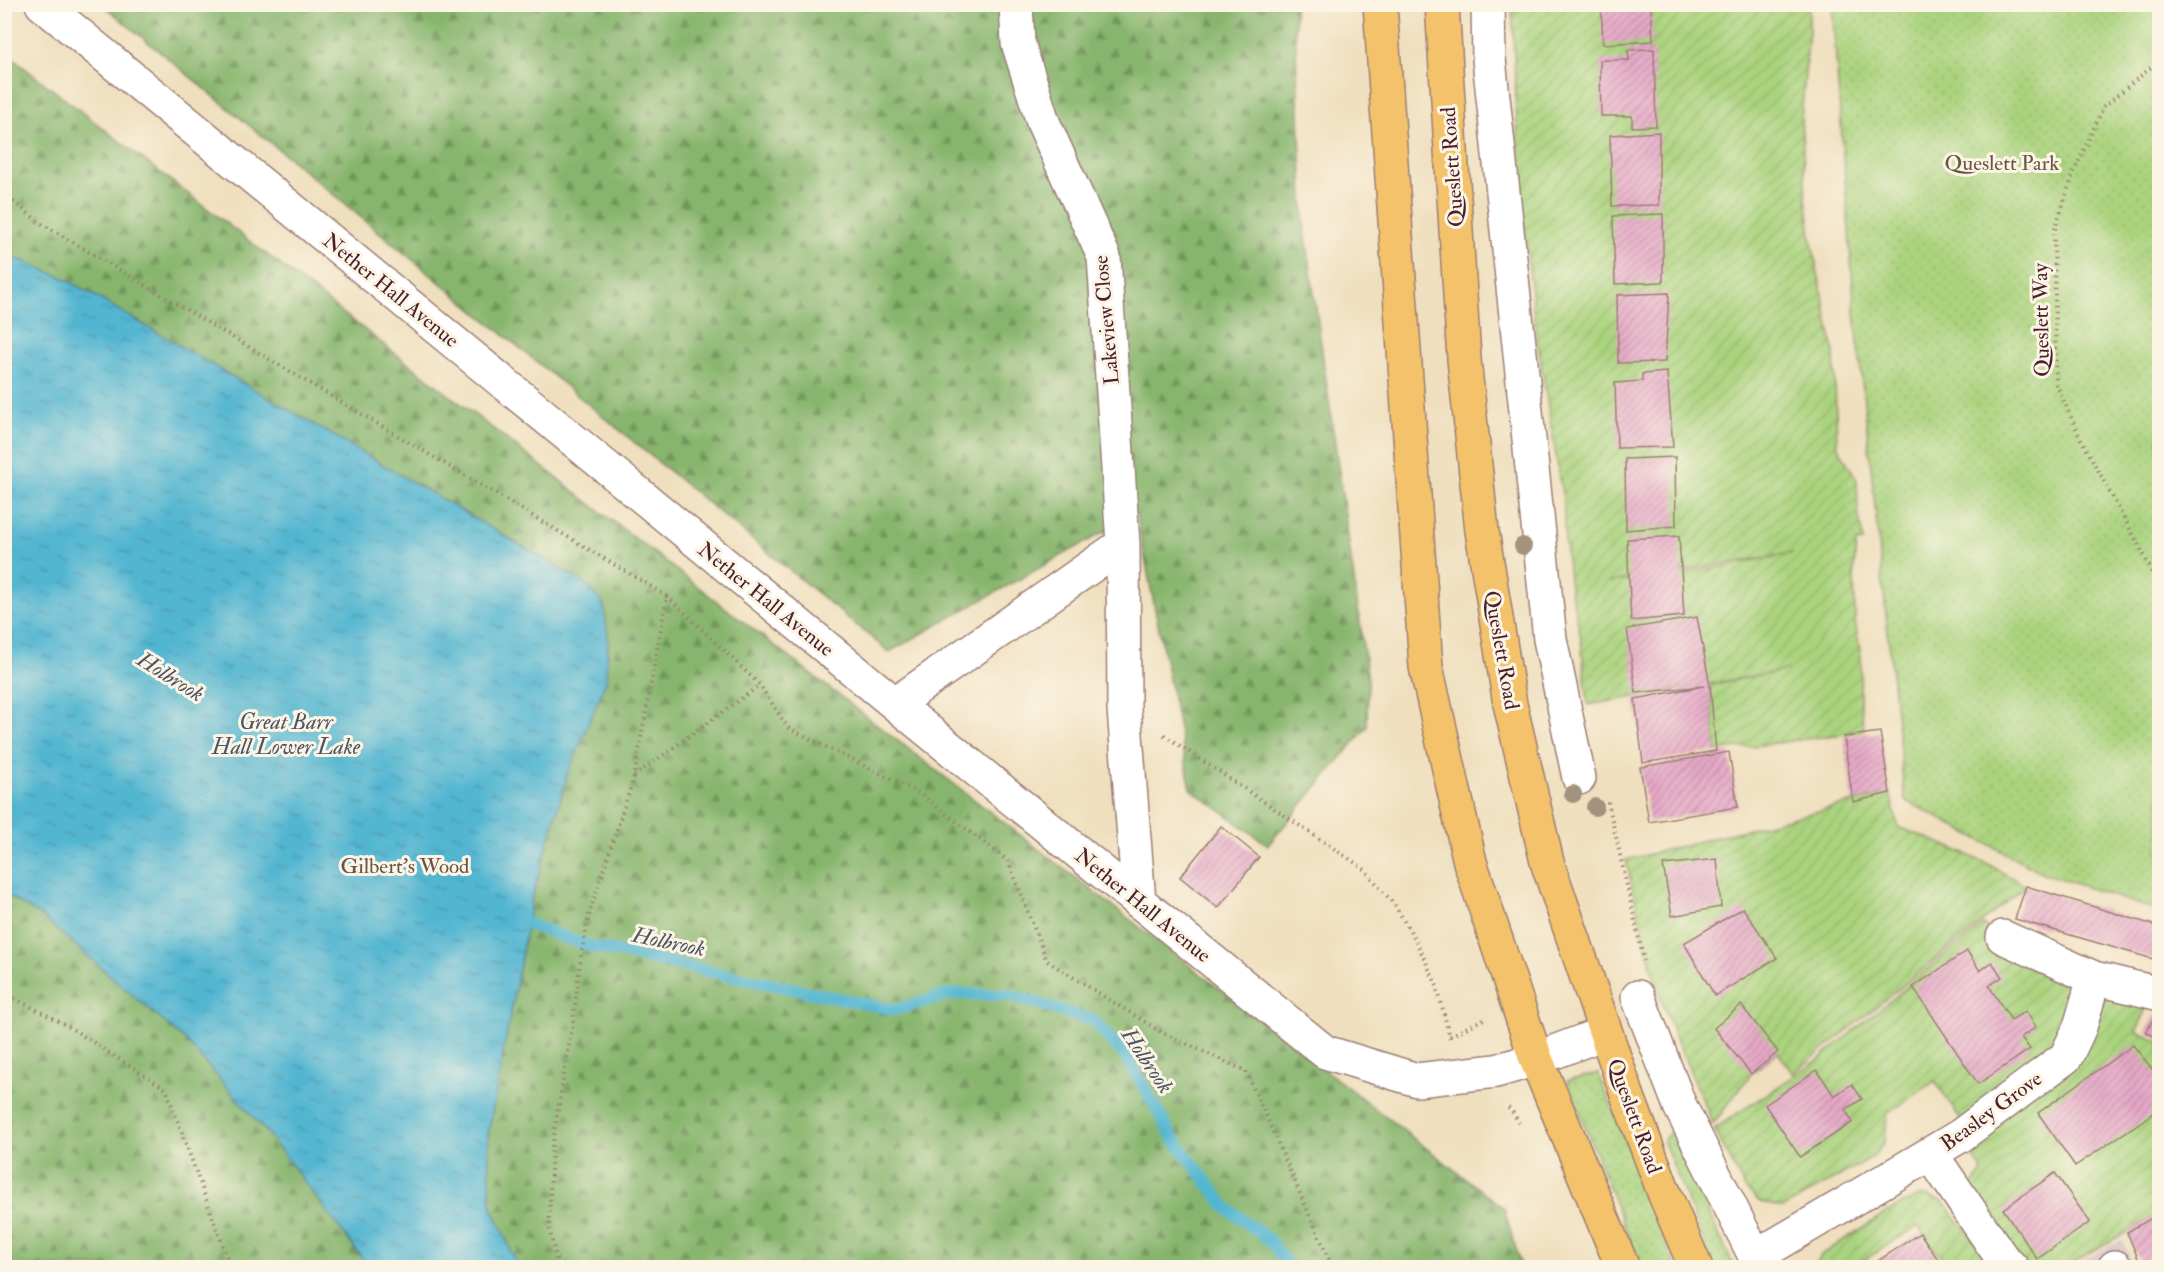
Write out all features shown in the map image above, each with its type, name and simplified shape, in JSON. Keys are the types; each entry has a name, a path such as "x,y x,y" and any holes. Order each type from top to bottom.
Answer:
{"highway":[{"path":"1380,4 1426,667 1470,862 1536,1059 1623,1268"},
{"name":"Queslett Road","path":"1442,4 1464,359 1484,543 1510,704 1547,862 1604,1033 1665,1195 1696,1268"}],"street":[{"name":"Nether Hall Avenue","path":"42,4 895,704 1325,1052 1417,1080 1496,1071 1536,1059 1604,1033"},
{"name":"Lakeview Close","path":"1016,4 1018,43 1043,122 1104,257 1123,544 1124,709 1139,902"},
{"path":"1488,4 1489,59 1551,639 1579,778"},
{"path":"895,704 1123,544"},
{"path":"2003,937 2094,978 2160,994"},
{"name":"Beasley Grove","path":"1758,1262 1960,1136 2066,1057 2080,1027 2094,978"},
{"path":"1638,997 1680,1106 1758,1262"},
{"path":"1931,1154 2002,1258 2012,1268"}],"path":[{"name":"Queslett Way","path":"2160,60 2104,106 2073,174 2054,232 2056,384 2080,437 2143,553 2160,590"},
{"path":"4,194 39,222 667,596 760,685 788,728 919,793 1008,861 1047,961 1163,1033 1246,1071 1333,1268"},
{"path":"558,1268 549,1227 552,1145 573,1022 581,955 590,911 634,777 667,596"},
{"path":"634,777 760,685"},
{"path":"1124,709 1363,868 1394,904 1415,939 1437,986 1457,1076"},
{"path":"1579,778 1604,785 1648,980 1638,997"},
{"path":"4,993 66,1025 166,1089 231,1268"},
{"path":"1504,1106 1512,1111 1522,1127"}],"shaded area":[{"path":"2122,1240 2134,1267 2067,1268"}],"green space":[{"path":"103,5 1294,5 1304,222 1368,680 1367,727 1268,845 1191,789 1136,514 889,652"},
{"path":"1512,5 1809,5 1801,119 1806,197 1812,244 1834,351 1837,445 1857,480 1858,510 1863,542 1856,543 1855,621 1861,657 1860,699 1864,731 1716,751 1710,685 1788,670 1588,705 1580,632 1570,588 1563,499 1536,333 1519,175","holes":["1793,553 1706,570 1614,581"]},
{"name":"Queslett Park","path":"1832,5 2159,5 2159,911 2043,873 1905,800 1855,312"},
{"name":"Gilbert's Wood","path":"4,52 1504,1208 1521,1267 5,1267"},
{"path":"1890,793 1898,827 1986,863 2026,886 1793,1074 1778,1052 1751,1074 1713,1124 1659,993 1626,860"},
{"path":"1983,924 2015,961 2079,988 2061,1040 1963,1123 1935,1081 1887,1114 1885,1140 1873,1157 1783,1208 1760,1202 1745,1188 1714,1129 1817,1061"},
{"path":"2097,991 2149,999 2137,1032 2159,1042 2159,1220 2157,1215 2064,1267 2024,1267 1970,1188 1983,1171 1966,1148 2054,1075"},
{"path":"1598,1073 1676,1267 1641,1267 1567,1081"},
{"path":"1671,1132 1734,1267 1714,1267 1663,1140"},
{"path":"1921,1195 1943,1201 1995,1267 1948,1267 1918,1226 1861,1262 1864,1267 1814,1268 1822,1254 1887,1212"}],"water":[{"name":"Great Barr Hall Lower Lake","path":"5,254 64,278 585,583 603,603 608,636 606,681 567,776 532,899 488,1135 491,1204 518,1267 369,1267 269,1135 186,1041 40,915 5,894"}],"building":[{"path":"1601,4 1651,4 1653,41 1603,44"},
{"path":"1654,49 1656,126 1632,127 1632,116 1601,116 1600,60 1629,60 1628,50"},
{"path":"1659,132 1659,205 1612,206 1610,135"},
{"path":"1663,214 1663,282 1615,284 1613,216"},
{"path":"1669,293 1665,362 1618,363 1617,295"},
{"path":"1667,372 1673,447 1617,448 1615,383 1642,381 1642,374"},
{"path":"1675,457 1676,526 1626,530 1625,459"},
{"path":"1679,536 1684,616 1631,621 1627,539"},
{"path":"1697,617 1710,685 1716,751 1643,763 1635,699 1704,686 1636,693 1627,629"},
{"path":"1880,732 1890,793 1853,802 1844,737"},
{"path":"1729,752 1738,807 1649,822 1640,767"},
{"path":"1221,826 1259,857 1218,908 1180,877"},
{"path":"1717,859 1721,907 1672,916 1663,865"},
{"path":"2026,886 2160,927 2160,961 2015,919"},
{"path":"1743,908 1777,958 1715,996 1684,943"},
{"path":"1967,951 1980,971 1992,962 2002,977 1989,986 2011,1020 2026,1011 2036,1027 2021,1037 2030,1049 1978,1084 1913,987"},
{"path":"1741,1005 1778,1052 1751,1074 1714,1028"},
{"path":"2160,1008 2160,1040 2146,1032"},
{"path":"2133,1045 2160,1079 2160,1109 2075,1166 2038,1113"},
{"path":"1817,1070 1834,1096 1852,1084 1862,1099 1845,1110 1853,1122 1800,1157 1765,1105"},
{"path":"2055,1173 2090,1222 2037,1259 2003,1209"},
{"path":"2157,1215 2160,1221 2160,1268 2142,1268 2127,1232"},
{"path":"1920,1233 1944,1268 1874,1268 1872,1265"}],"waterway":[{"name":"Holbrook","path":"515,915 528,924 589,946 895,1010 949,994 1010,995 1094,1021 1127,1058 1172,1136 1226,1207 1269,1240 1290,1268"}]}
